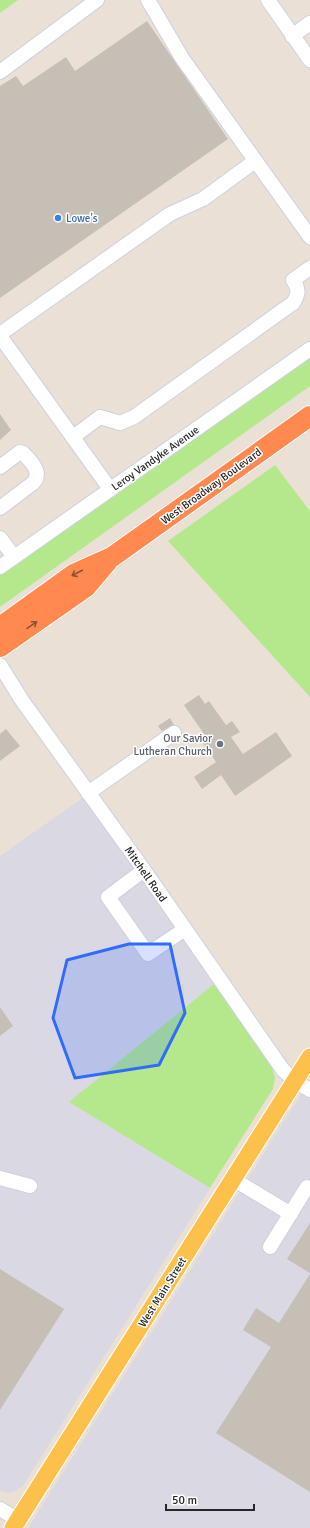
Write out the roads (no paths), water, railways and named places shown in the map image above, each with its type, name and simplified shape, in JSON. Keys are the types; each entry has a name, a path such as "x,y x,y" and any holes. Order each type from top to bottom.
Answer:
{"highway":[{"name":"West Broadway Boulevard","path":"0,627 74,574 112,557 310,416"},
{"name":"West Broadway Boulevard","path":"0,647 86,587 112,557"}],"main road":[{"name":"West Main Street","path":"16,1524 310,1056"}],"street":[{"path":"0,72 97,0"},
{"path":"148,0 182,58 310,237"},
{"path":"268,0 310,60"},
{"path":"292,36 310,23"},
{"path":"110,489 0,335 170,214 202,199 255,162"},
{"path":"72,437 97,418 100,417 120,423 126,422 142,411 293,303 298,292 297,286 293,280 310,268"},
{"name":"Leroy Vandyke Avenue","path":"0,567 310,350"},
{"path":"0,467 20,452 23,453 35,468 37,479 0,508"},
{"path":"0,538 14,557"},
{"name":"Mitchell Road","path":"0,665 21,699 144,870 283,1070 294,1081 310,1090"},
{"path":"88,793 174,733"},
{"path":"144,870 108,897 148,954 185,929"},
{"path":"0,1178 30,1186"},
{"path":"233,1179 290,1214"},
{"path":"270,1247 307,1187"},
{"path":"0,1509 16,1524"}],"place":[{"name":"Lowe's","path":"58,218"},
{"name":"Our Savior Lutheran Church","path":"220,744"}]}
